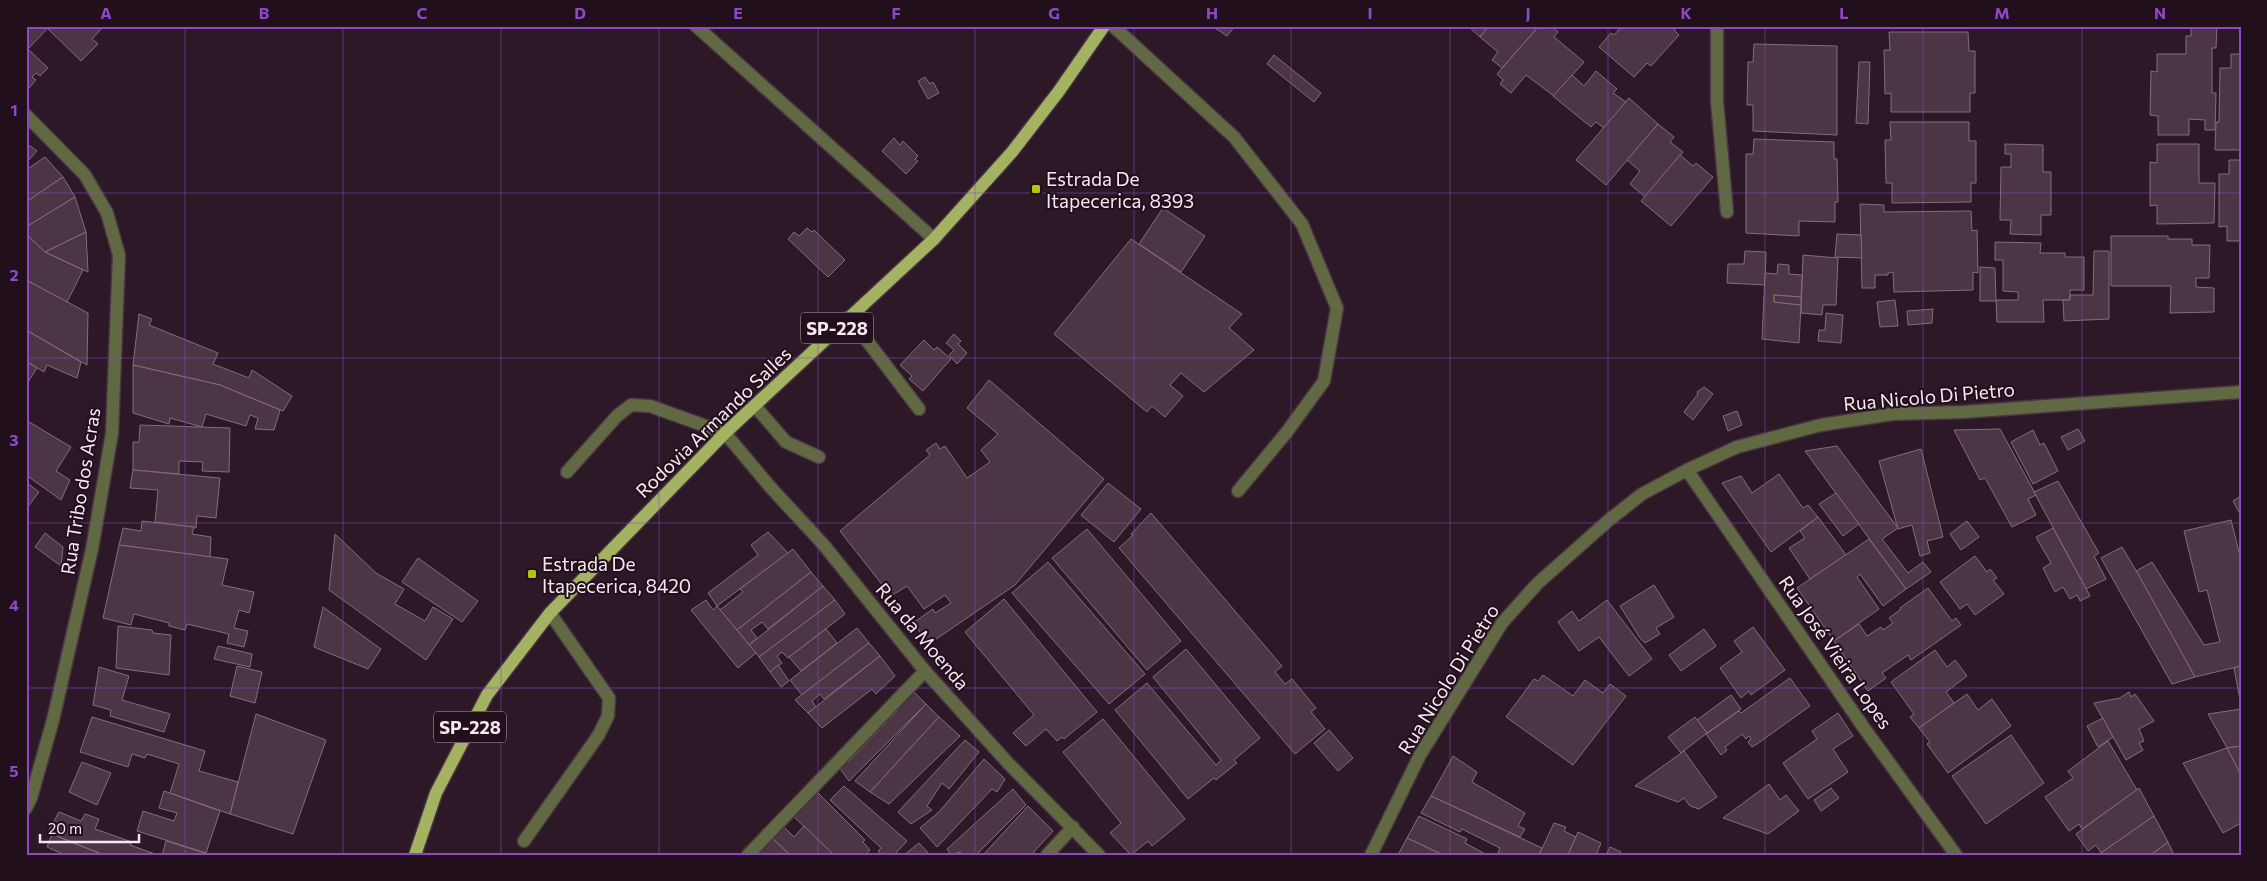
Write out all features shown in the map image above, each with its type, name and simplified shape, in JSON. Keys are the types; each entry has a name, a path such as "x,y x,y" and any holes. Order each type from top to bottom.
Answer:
{"main road":[{"name":"Rodovia Armando Salles","path":"415,855 436,793 487,695 550,612 725,433 934,239 1012,152 1059,91 1104,26"}],"street":[{"path":"696,26 934,239"},
{"path":"1113,26 1234,137 1302,224 1337,308 1324,381 1286,433 1238,491"},
{"path":"1717,26 1717,101 1727,212"},
{"name":"Rua Tribo dos Acras","path":"26,115 85,175 107,213 119,255 112,433 92,549 55,711 31,798 26,808"},
{"path":"849,317 919,409"},
{"name":"Rua Nicolo Di Pietro","path":"1371,855 1420,755 1502,623 1538,583 1609,520 1642,494 1687,470 1737,447 1821,425 1893,414 1963,412 2241,392"},
{"path":"567,472 617,416 631,406 650,406 725,433"},
{"path":"755,406 786,442 818,456"},
{"name":"Rua da Moenda","path":"725,433 772,489 823,544 925,671 1008,763 1099,855"},
{"name":"Rua José Vieira Lopes","path":"1687,470 1864,728 1956,855"},
{"path":"524,841 598,736 608,716 609,698 550,612"},
{"path":"748,855 925,671"},
{"path":"1047,855 1073,827"}],"building":[{"path":"26,26 50,26 26,51"},
{"path":"50,26 104,26 92,39 98,44 81,61 48,29"},
{"path":"1212,26 1235,26 1227,36"},
{"path":"1468,26 1489,26 1480,37"},
{"path":"1489,26 1539,26 1502,68 1492,60 1498,52 1480,37"},
{"path":"1539,26 1552,26 1558,32 1554,37 1584,62 1554,96 1526,75 1511,93 1500,84 1503,80 1497,74"},
{"path":"1622,26 1678,26 1674,30 1679,35 1651,66 1647,63 1634,77 1599,47 1611,33 1614,35"},
{"path":"2191,26 2217,26 2216,48 2212,48 2212,93 2216,93 2215,130 2205,130 2205,120 2189,119 2189,135 2158,135 2158,116 2150,115 2151,71 2157,72 2157,54 2186,54 2186,36 2191,36"},
{"path":"1889,32 1968,32 1969,51 1975,51 1975,93 1970,93 1970,112 1891,112 1891,93 1885,94 1884,50 1890,50"},
{"path":"1754,44 1837,46 1837,135 1753,131 1753,105 1747,105 1748,62 1753,62"},
{"path":"28,49 48,68 40,76 36,73 32,77 36,80 29,88 26,86 26,51"},
{"path":"2231,54 2241,54 2240,148 2239,150 2215,150 2216,122 2219,122 2220,68 2231,68"},
{"path":"1274,55 1321,93 1314,102 1267,64"},
{"path":"1859,62 1870,62 1868,124 1856,123"},
{"path":"1596,71 1617,89 1613,93 1626,102 1604,128 1596,122 1591,127 1553,96 1572,75 1584,86"},
{"path":"925,77 930,84 933,82 939,93 928,99 918,81"},
{"path":"1629,98 1658,124 1606,185 1576,160"},
{"path":"1890,122 1969,122 1969,141 1976,141 1976,183 1971,183 1971,202 1892,203 1892,183 1886,183 1885,140 1891,140"},
{"path":"1658,124 1674,137 1670,142 1683,152 1645,197 1630,184 1640,171 1627,160"},
{"path":"894,138 900,145 903,141 918,156 915,159 918,161 906,174 882,151"},
{"path":"1754,139 1834,142 1834,159 1837,159 1838,202 1835,202 1835,222 1799,221 1799,236 1746,233 1746,154 1753,154"},
{"path":"26,143 37,151 26,163"},
{"path":"2005,144 2043,145 2043,172 2051,172 2051,215 2041,215 2041,235 2010,234 2011,220 2000,220 2001,167 2011,167 2011,154 2005,154"},
{"path":"2157,144 2199,144 2199,183 2215,183 2214,223 2157,224 2157,205 2150,206 2150,162 2157,163"},
{"path":"1680,155 1693,166 1696,163 1713,177 1671,226 1641,201"},
{"path":"45,157 63,177 26,202 26,170"},
{"path":"2229,160 2241,160 2241,241 2227,241 2227,226 2219,227 2219,174 2229,174"},
{"path":"63,177 75,197 26,227 26,202"},
{"path":"75,197 86,232 45,252 26,234 26,227"},
{"path":"1860,204 1884,205 1884,212 1971,211 1972,231 1977,230 1978,273 1973,272 1973,290 1894,292 1893,272 1888,273 1888,275 1875,275 1875,288 1862,288"},
{"path":"1163,208 1205,236 1181,272 1139,244"},
{"path":"807,228 812,232 814,230 845,260 828,277 788,239 794,232 799,236"},
{"path":"86,232 88,272 45,252"},
{"path":"26,234 45,252 83,270 67,302 26,280"},
{"path":"1837,234 1861,235 1862,258 1835,257"},
{"path":"2111,236 2168,236 2168,239 2192,239 2192,245 2210,245 2209,278 2196,278 2196,287 2214,288 2214,312 2170,313 2171,286 2111,286"},
{"path":"1131,239 1242,314 1229,328 1254,350 1204,392 1181,373 1170,385 1183,396 1165,417 1152,406 1147,412 1054,334"},
{"path":"1995,242 2041,243 2040,253 2065,253 2065,257 2084,257 2084,290 2070,290 2070,300 2043,300 2044,322 1997,322 1996,300 2018,300 2018,292 2003,291 2003,260 1995,260"},
{"path":"1745,251 1766,252 1765,285 1727,283 1728,264 1744,264"},
{"path":"2094,251 2109,251 2109,319 2064,321 2063,300 2070,300 2070,295 2093,295"},
{"path":"1803,255 1838,258 1836,305 1823,305 1822,315 1801,313"},
{"path":"1778,264 1789,265 1789,274 1802,275 1801,297 1774,295 1774,302 1801,305 1799,343 1762,339 1765,273 1777,274"},
{"path":"1980,267 1995,268 1996,301 1980,301"},
{"path":"26,280 88,313 87,365 26,330"},
{"path":"1774,295 1801,297 1801,305 1774,302"},
{"path":"1895,300 1898,326 1880,327 1877,302"},
{"path":"1933,309 1932,323 1908,325 1907,311"},
{"path":"1826,313 1843,315 1841,343 1818,341 1819,330 1825,330"},
{"path":"139,314 152,319 149,325 218,353 213,364 249,378 252,370 292,396 283,411 220,385 133,365"},
{"path":"26,330 81,362 77,378 47,365 44,372 26,361"},
{"path":"954,334 961,341 958,344 967,353 957,364 949,355 954,350 946,343"},
{"path":"924,340 934,350 937,347 951,359 923,391 909,379 912,376 900,365"},
{"path":"26,361 37,368 26,385"},
{"path":"133,365 220,385 280,410 274,430 255,429 258,418 250,415 246,426 206,414 202,427 170,418 169,424 133,413"},
{"path":"989,380 1104,479 1015,585 929,644 913,623 933,609 935,613 951,603 945,595 924,609 907,586 891,596 840,531 930,455 926,450 936,443 940,449 945,446 967,478 990,462 981,450 998,434 967,408"},
{"path":"1704,387 1713,394 1693,420 1684,412 1698,394 1697,392"},
{"path":"1737,411 1742,425 1728,431 1723,416"},
{"path":"26,420 71,447 56,471 70,480 61,500 26,475"},
{"path":"140,425 230,428 229,472 202,471 203,462 179,461 179,474 133,470 133,442 139,442"},
{"path":"2000,429 2036,495 2028,499 2036,515 2012,527 1985,478 1980,480 1954,430"},
{"path":"2078,429 2085,441 2068,450 2061,437"},
{"path":"2033,430 2040,445 2044,443 2058,471 2033,484 2011,442"},
{"path":"1837,446 1898,528 1882,539 1908,573 1923,562 1931,572 1906,589 1805,451"},
{"path":"1921,449 1943,537 1927,541 1930,553 1920,556 1912,525 1898,529 1879,461"},
{"path":"133,470 220,478 216,518 197,516 196,528 155,522 158,490 130,488"},
{"path":"1779,474 1803,508 1808,505 1818,517 1771,552 1722,483 1741,476 1752,493"},
{"path":"2058,481 2099,553 2094,556 2106,579 2086,589 2034,492"},
{"path":"26,482 39,492 26,509"},
{"path":"1108,483 1141,509 1114,542 1081,515"},
{"path":"1836,493 1859,524 1843,536 1819,504"},
{"path":"2241,496 2241,516 2233,501"},
{"path":"1151,513 1282,666 1275,672 1285,684 1292,679 1316,708 1311,712 1325,729 1295,754 1119,548 1133,535 1131,534"},
{"path":"1818,517 1846,555 1810,579 1789,548 1805,538 1800,531"},
{"path":"2231,520 2241,560 2241,666 2195,677 2136,571 2152,562 2204,645 2220,642 2207,590 2199,592 2184,531"},
{"path":"142,521 194,527 192,534 211,537 210,557 119,545 123,528 141,531"},
{"path":"1967,521 1979,537 1961,550 1950,534"},
{"path":"2053,528 2090,596 2080,601 2077,595 2070,599 2063,587 2055,592 2043,568 2051,563 2036,537"},
{"path":"1087,529 1181,641 1147,670 1052,558"},
{"path":"768,532 788,553 717,606 708,593 758,555 751,545"},
{"path":"45,533 63,547 61,566 35,547"},
{"path":"335,534 376,573 404,589 395,604 425,621 433,607 453,619 426,660 329,590"},
{"path":"1869,539 1906,589 1883,606 1860,574 1857,577 1879,609 1834,641 1797,588"},
{"path":"119,545 228,559 222,585 254,592 249,613 239,610 234,628 248,631 244,647 227,643 229,634 187,624 185,630 169,626 169,623 134,614 131,625 103,618"},
{"path":"2122,547 2195,677 2172,684 2101,558"},
{"path":"793,549 811,572 737,630 720,610 743,592 740,589"},
{"path":"1975,556 1987,572 1990,569 1997,578 1993,580 2004,594 1975,615 1967,604 1960,609 1940,582"},
{"path":"418,558 478,601 462,622 402,582"},
{"path":"1048,562 1145,674 1109,704 1012,593"},
{"path":"811,572 823,586 768,629 762,622 751,630 757,638 749,645 737,630"},
{"path":"1654,585 1674,617 1656,628 1660,634 1645,643 1620,606"},
{"path":"823,586 835,600 759,657 749,645"},
{"path":"1928,588 1952,621 1956,618 1961,625 1911,660 1908,655 1882,673 1886,678 1868,691 1834,641 1859,624 1867,636 1881,627 1883,630 1893,623 1889,618"},
{"path":"1004,599 1097,712 1064,739 1062,737 1057,741 1046,729 1026,746 1013,733 1034,715 965,632"},
{"path":"706,600 713,610 717,606 756,653 738,668 691,610"},
{"path":"835,600 845,614 788,658 782,652 777,656 782,663 770,672 759,657"},
{"path":"1607,600 1652,659 1629,676 1599,637 1579,651 1558,622 1572,611 1579,621"},
{"path":"323,607 381,649 368,669 314,647"},
{"path":"118,626 152,630 153,633 171,635 169,675 116,668"},
{"path":"1753,627 1785,670 1751,695 1749,691 1741,698 1720,668 1742,652 1734,641"},
{"path":"857,628 869,643 802,695 790,680"},
{"path":"826,629 837,643 801,671 789,657"},
{"path":"1704,629 1716,646 1681,671 1669,655"},
{"path":"869,643 880,656 824,699 820,694 812,701 816,707 808,713 795,700"},
{"path":"218,646 252,654 250,667 214,659"},
{"path":"1186,649 1260,738 1234,760 1237,763 1216,780 1214,778 1188,799 1115,710 1147,683 1216,765 1221,760 1153,677"},
{"path":"1935,650 1947,667 1955,660 1967,676 1946,692 1954,703 1919,728 1910,717 1914,714 1891,682"},
{"path":"880,656 895,676 876,694 872,689 822,728 808,713"},
{"path":"778,665 789,681 781,687 770,672"},
{"path":"237,666 262,672 255,703 230,696"},
{"path":"2241,666 2241,700 2240,700 2234,668"},
{"path":"99,667 129,676 122,700 170,714 164,732 110,716 111,710 93,705"},
{"path":"1543,675 1573,696 1585,680 1603,693 1610,684 1626,696 1573,765 1506,717 1534,679 1538,681"},
{"path":"1790,678 1810,706 1752,747 1748,742 1751,739 1749,736 1746,739 1742,734 1725,747 1727,750 1721,755 1706,734 1739,711 1741,713"},
{"path":"910,688 926,704 849,781 838,766 844,759 848,762 897,711 893,707"},
{"path":"2129,692 2131,697 2135,694 2154,721 2139,729 2144,741 2139,743 2143,750 2126,760 2094,703 2120,698"},
{"path":"1967,694 1978,710 1992,699 2011,726 1948,773 1927,744 1930,742 1919,728"},
{"path":"1731,695 1741,709 1707,733 1697,720"},
{"path":"926,704 939,717 870,792 855,781"},
{"path":"2241,709 2241,746 2227,748 2208,714"},
{"path":"1838,713 1853,736 1833,749 1848,772 1808,799 1783,763 1817,739 1812,731"},
{"path":"256,714 326,740 293,834 230,814"},
{"path":"92,717 205,751 199,771 238,782 230,814 170,793 179,764 147,754 145,758 132,754 128,767 80,752"},
{"path":"939,717 960,736 889,804 870,792"},
{"path":"1695,717 1707,733 1681,753 1668,737"},
{"path":"2103,718 2113,737 2098,747 2087,726"},
{"path":"1103,719 1185,819 1152,846 1148,841 1131,855 1110,833 1121,823 1063,752"},
{"path":"1329,730 1353,758 1338,771 1314,743"},
{"path":"2011,735 2044,783 1986,824 1952,776"},
{"path":"965,740 979,752 949,789 942,783 927,806 932,810 911,824 898,812"},
{"path":"2108,741 2137,790 2082,829 2079,824 2069,831 2045,797 2073,778 2068,771"},
{"path":"2241,746 2241,775 2227,748"},
{"path":"2227,748 2241,775 2241,823 2223,833 2183,763"},
{"path":"1684,751 1717,797 1699,809 1690,806 1684,798 1678,802 1635,786"},
{"path":"1453,756 1477,772 1472,782 1525,813 1518,826 1525,829 1520,837 1431,796"},
{"path":"984,759 1005,779 997,792 992,789 937,847 920,828 939,812"},
{"path":"82,762 111,773 97,805 69,792"},
{"path":"1769,784 1780,800 1786,795 1799,811 1768,834 1723,818"},
{"path":"844,786 907,841 894,855 882,855 878,851 881,848 830,800"},
{"path":"1831,788 1839,798 1821,811 1814,800"},
{"path":"2139,788 2154,816 2101,853 2096,845 2088,851 2076,834"},
{"path":"1013,789 1026,805 976,855 962,855 960,852 951,855 947,849"},
{"path":"815,790 865,840 863,842 870,850 865,855 834,855 792,815"},
{"path":"164,791 220,811 206,853 137,831 143,811 174,821 177,813 159,808"},
{"path":"1431,796 1542,848 1539,855 1504,855 1498,852 1500,848 1462,829 1460,832 1421,813"},
{"path":"1028,806 1053,831 1031,855 983,855"},
{"path":"59,812 81,821 85,814 99,819 95,829 132,842 130,845 158,855 104,855 52,834 48,832"},
{"path":"1419,816 1467,839 1465,843 1487,855 1443,855 1407,838"},
{"path":"2154,816 2168,842 2151,855 2098,855"},
{"path":"1554,823 1566,827 1564,831 1576,837 1568,855 1539,855"},
{"path":"782,825 794,837 804,826 834,855 790,855 771,837"},
{"path":"1578,832 1601,843 1596,855 1568,855"},
{"path":"52,834 104,855 65,855 47,847"},
{"path":"771,837 790,855 754,855"},
{"path":"1407,838 1443,855 1398,855"},
{"path":"166,841 205,853 204,855 162,855"},
{"path":"2168,842 2174,855 2151,855"},
{"path":"919,843 930,855 904,855"},
{"path":"1610,847 1621,852 1619,855 1606,855"}],"place":[{"name":"Estrada De Itapecerica, 8393","path":"1036,189"},
{"name":"Estrada De Itapecerica, 8420","path":"532,574"}]}
